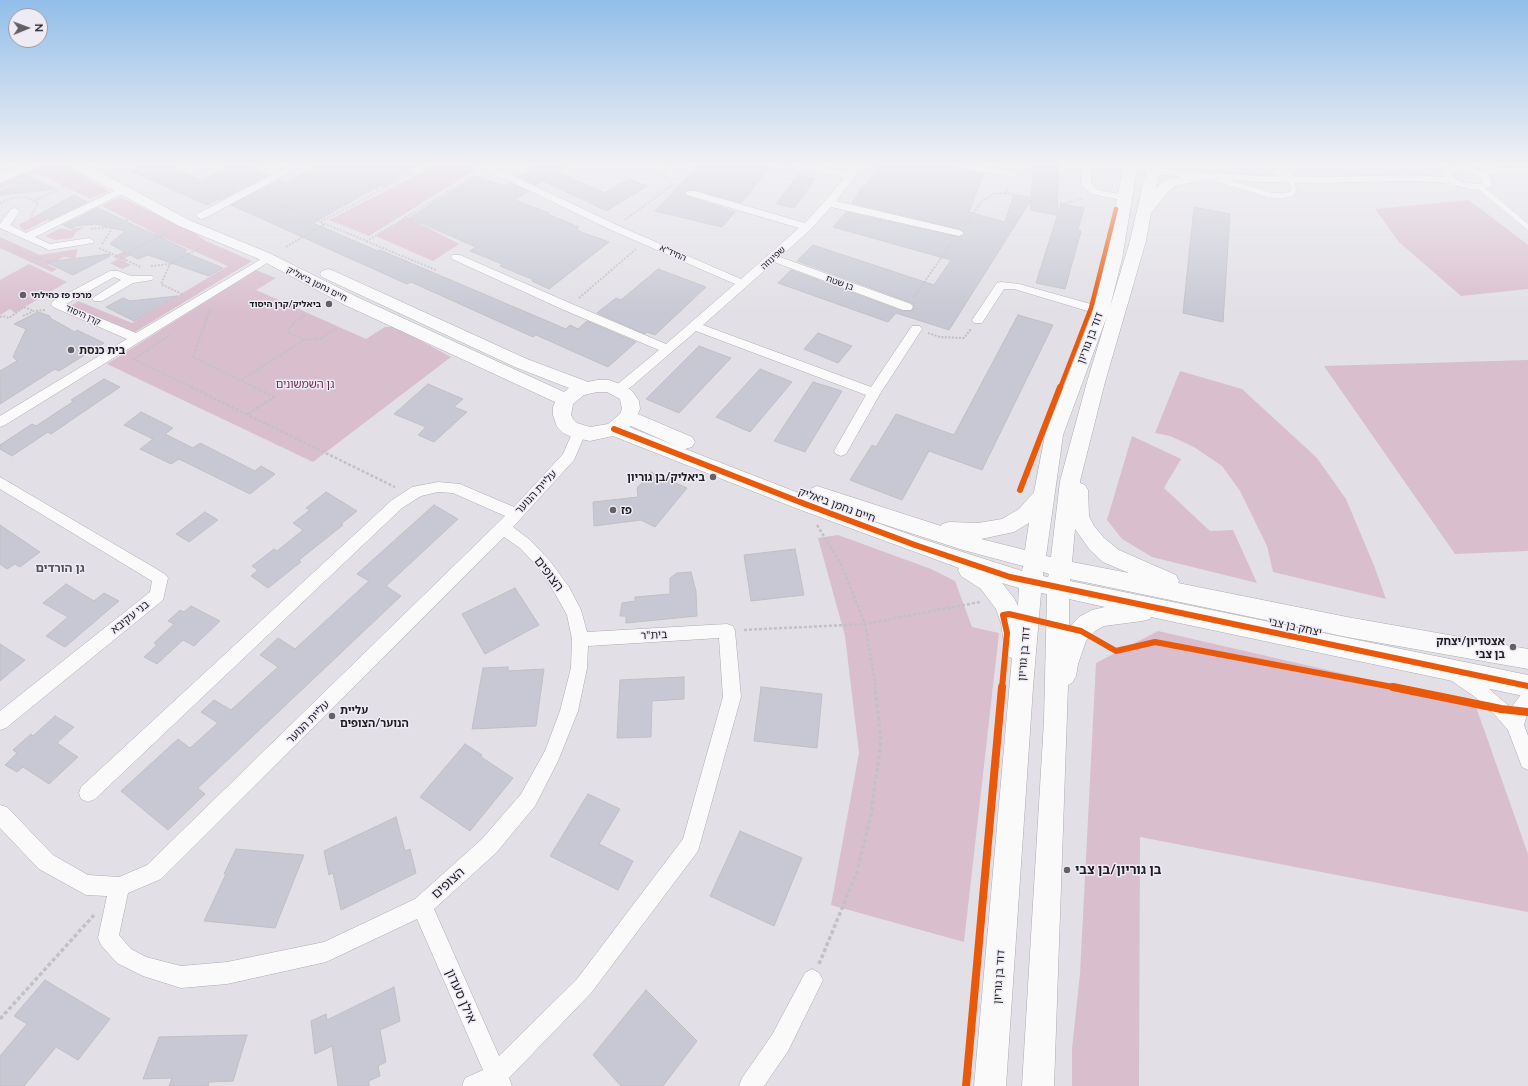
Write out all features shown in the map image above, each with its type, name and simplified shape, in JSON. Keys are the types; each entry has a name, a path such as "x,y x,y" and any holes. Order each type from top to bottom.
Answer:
{"street":[{"path":"14,213 4,226 49,247 89,241"},
{"path":"26,237 76,213"},
{"name":"חיים נחמן ביאליק","path":"165,213 184,223 268,258 351,301 566,400"},
{"name":"חיים נחמן ביאליק","path":"194,213 521,363 586,388"},
{"path":"201,216 207,213"},
{"name":"החיד\"א","path":"586,213 615,228 743,284"},
{"path":"758,213 807,227"},
{"name":"שפינוזה","path":"619,390 773,258 807,227 820,213"},
{"path":"871,213 959,233"},
{"name":"דוד בן גוריון","path":"990,1086 1021,687 1033,572 1044,494 1054,435 1101,311 1114,259 1123,213"},
{"name":"דוד בן גוריון","path":"1038,1086 1056,721 1059,578 1070,481 1096,382 1138,241 1144,214"},
{"path":"456,257 568,308 668,349"},
{"path":"0,422 268,258"},
{"name":"בן שטח","path":"773,258 907,307"},
{"name":"קרן היסוד","path":"136,338 57,304 114,273 130,280 148,278"},
{"path":"98,299 130,280"},
{"path":"978,320 1001,285 1015,286 1101,311"},
{"path":"694,326 874,393"},
{"path":"841,451 874,393 916,329"},
{"path":"597,386 609,386 619,390 626,395 630,401 631,409 621,423 602,432 590,434 579,432 570,428 564,422 562,407 566,400 578,391 597,386"},
{"name":"חיים נחמן ביאליק","path":"621,423 805,504 921,538"},
{"name":"חיים נחמן ביאליק","path":"621,423 726,460 796,487 921,538 994,572 1033,572 1059,578"},
{"name":"עליית הנוער","path":"0,814 46,862 86,885 119,887 154,872 503,528 569,456 579,432"},
{"path":"1076,458 1079,516 1086,531 1097,544 1111,556 1208,598"},
{"name":"בני עקיבא","path":"0,482 160,578 157,595 0,722"},
{"path":"88,793 397,504 417,492 438,487 455,488 516,514"},
{"path":"921,538 1007,526 1026,515 1044,494"},
{"name":"הצופים","path":"119,887 108,938 124,956 143,966 181,977 227,973 326,952 422,906 489,846 528,800 552,755 569,711 580,668 580,639 575,615 563,592 545,565 525,544 503,528"},
{"path":"921,538 957,564 976,574 999,594 1006,605 1012,623 1021,687"},
{"name":"יצחק בן צבי","path":"1059,578 1208,598 1347,627 1528,659"},
{"name":"יצחק בן צבי","path":"1059,578 1162,610 1528,686"},
{"path":"1056,721 1066,664 1076,636 1087,624 1100,617 1162,610"},
{"path":"473,1086 498,1080 584,986 691,844 732,697 727,631"},
{"name":"בית\"ר","path":"580,639 727,631"},
{"path":"1449,669 1481,692 1501,709 1515,725 1528,761"},
{"path":"1515,725 1520,708 1528,698"},
{"name":"אילן סעדון","path":"422,906 498,1080"},
{"path":"750,1086 780,1044 812,980"}],"lane":[{"path":"1513,213 1528,228"}],"path":[{"path":"120,264 126,260 100,248 112,227 142,213"},
{"path":"299,213 367,241"},
{"path":"320,222 338,213"},
{"path":"367,241 413,213"},
{"path":"615,228 635,213"},
{"path":"907,307 973,213"},
{"path":"320,222 436,270"},
{"path":"119,257 184,223"},
{"path":"286,247 325,224"},
{"path":"568,308 646,241"},
{"path":"170,264 205,245"},
{"path":"0,318 3,316 9,318 24,307 34,311"},
{"path":"210,309 193,357 274,397 247,415"},
{"path":"23,316 34,311 48,310"},
{"path":"305,315 295,322 289,329 289,333 304,340 312,340 322,338 336,328"},
{"path":"916,329 940,337 964,338 978,320"},
{"path":"240,380 304,340"},
{"path":"133,359 400,490"},
{"path":"805,504 841,564 865,624 874,673 881,742 871,814 857,872 812,980"},
{"path":"727,631 865,624 967,604 987,602"},
{"path":"0,1019 119,887"}],"green space":[{"path":"115,213 153,213 193,232 206,241 252,261 135,332 71,306 78,301 132,323 228,266 164,238 121,260 131,265 122,269 110,263 118,259 113,257 156,234"},
{"path":"343,213 407,213 369,236 329,220"},
{"path":"1378,213 1486,213 1528,245 1528,289 1461,296 1399,242"},
{"path":"37,215 48,219 25,231 20,227 20,224"},
{"path":"407,217 459,244 433,261 376,236"},
{"path":"85,227 76,232 72,238 55,240 45,236 61,228 72,231 72,229"},
{"path":"0,237 40,255 78,249 75,258 64,257 48,265 57,269 52,272 0,248"},
{"name":"מרכז פז כהילתי","path":"29,264 67,282 15,313 10,309 0,315 0,280"},
{"name":"גן השמשונים","path":"256,270 276,278 256,290 366,339 385,327 395,327 451,357 313,462 107,364"},
{"path":"1528,360 1528,551 1455,554 1324,366"},
{"path":"1180,371 1242,389 1317,458 1346,499 1375,568 1386,599 1273,572 1267,546 1240,491 1222,466 1194,447 1170,436 1155,433"},
{"path":"1132,436 1181,459 1164,488 1210,531 1233,530 1257,583 1152,557 1122,539 1107,520"},
{"path":"838,535 931,569 955,581 972,627 999,633 964,942 831,905 859,753 845,636 818,538"},
{"path":"1158,631 1475,704 1528,854 1528,912 1140,837 1139,1086 1072,1086 1072,1049 1080,974 1096,663"}],"building":[{"path":"42,213 65,213 50,220 38,215"},
{"path":"88,213 108,213 187,250 184,252 223,268 209,276 148,255 138,259 110,244 125,231 95,224 76,226 72,229 63,225"},
{"path":"248,213 331,213 313,223 566,329 570,325 578,329 587,321 636,342 608,367 536,335 533,337 411,282 407,284"},
{"path":"417,213 548,213 547,214 579,227 576,230 609,242 549,289 532,281 534,280 500,266 502,264 470,251 476,247 409,218"},
{"path":"662,213 734,213 722,227"},
{"path":"845,213 849,213 959,237 965,234 959,229 892,213 971,213 1005,222 1008,213 1023,213 949,330 896,313 888,322 778,283 791,270 902,311 912,311 914,306 912,303 797,261 813,245 934,285 951,260 833,227"},
{"path":"1044,213 1057,213 1057,215"},
{"path":"1058,213 1083,213 1078,230 1081,231 1065,289 1036,283"},
{"path":"1193,213 1230,214 1223,322 1183,313"},
{"path":"110,254 110,256 73,275 46,262"},
{"path":"658,269 706,287 655,335 647,332 645,334 597,313 616,298 621,300"},
{"path":"177,296 134,321 106,307 123,298 130,301"},
{"path":"38,312 50,316 50,318 75,332 77,330 104,343 59,371 55,369 0,404 0,371 17,361 13,357 26,329 14,324"},
{"path":"1018,315 1053,325 982,470 929,451 902,500 850,480 872,445 876,447 896,414 954,435"},
{"path":"818,333 852,346 838,363 804,349"},
{"path":"699,346 731,358 679,413 646,399"},
{"path":"760,369 792,382 750,432 716,417"},
{"path":"104,379 120,387 51,434 48,432 12,456 0,449 0,445 32,424 36,426 74,401 71,400"},
{"path":"813,382 842,391 805,452 774,441"},
{"path":"428,384 463,399 454,407 467,412 434,442 418,435 426,427 394,414"},
{"path":"141,412 173,428 165,434 193,448 200,443 255,471 261,466 275,474 250,494 179,459 171,464 140,449 153,439 124,425"},
{"path":"651,472 687,488 655,527 641,520 594,526 593,502 638,497 637,488"},
{"path":"326,492 357,511 341,524 343,525 299,560 301,562 268,588 251,576 258,570 252,566 274,549 277,551 303,530 293,523 310,510 306,508"},
{"path":"434,505 458,519 386,586 401,596 198,788 205,794 168,830 121,791 178,739 190,748 218,723 201,712 214,700 231,710 278,667 260,655 278,638 295,649 369,581 357,574"},
{"path":"205,512 218,520 189,542 176,534"},
{"path":"0,525 40,552 20,567 15,564 7,569 0,564"},
{"path":"795,549 804,595 751,601 744,555"},
{"path":"691,572 696,591 697,616 626,623 626,616 620,616 622,603 635,601 635,597 670,594 670,578 677,573"},
{"path":"66,584 94,601 104,593 119,601 65,647 46,636 68,617 43,603"},
{"path":"515,588 539,625 485,654 462,614"},
{"path":"191,606 220,621 194,646 183,640 157,664 144,657 157,645 154,643 174,624 168,621 180,610 184,612"},
{"path":"0,644 25,660 0,681"},
{"path":"508,667 508,671 544,669 536,726 472,729 483,668"},
{"path":"684,677 684,699 652,701 651,737 617,738 620,680"},
{"path":"761,687 822,694 817,748 754,741"},
{"path":"55,716 74,727 57,743 78,757 49,784 23,767 17,772 5,765 17,753 13,750 31,734 33,736"},
{"path":"465,744 482,755 481,757 513,778 470,831 420,797"},
{"path":"588,794 620,809 599,844 633,861 618,890 550,856"},
{"path":"396,817 405,851 410,849 416,873 341,910 333,873 329,875 324,851"},
{"path":"740,831 802,858 774,926 710,896"},
{"path":"236,849 304,855 275,928 204,921"},
{"path":"45,980 110,1019 78,1060 56,1047 24,1086 0,1086 0,1056 27,1024 14,1016"},
{"path":"394,987 400,1021 380,1030 386,1062 378,1066 380,1076 369,1081 369,1086 338,1086 332,1046 315,1054 311,1021 326,1014 327,1020"},
{"path":"646,990 697,1041 663,1086 621,1086 593,1055"},
{"path":"247,1035 233,1081 209,1082 208,1086 169,1086 172,1078 143,1079 159,1037"}],"cycle path":[{"path":"1020,490 1091,308 1115,213"},
{"path":"614,429 805,504 915,545 1010,577 1528,686"},
{"path":"966,1086 1007,633 1003,615 1009,614 1081,631 1116,651 1155,642 1501,709 1528,712"}],"place":[{"name":"מרכז פז כהילתי","path":"23,295"},
{"name":"ביאליק/קרן היסוד","path":"329,304"},
{"name":"בית כנסת","path":"71,350"},
{"name":"ביאליק/בן גוריון","path":"713,477"},
{"name":"פז","path":"613,510"},
{"name":"אצטדיון/יצחק בן צבי","path":"1513,647"},
{"name":"עליית הנוער/הצופים","path":"332,716"},
{"name":"בן גוריון/בן צבי","path":"1067,870"}],"district":[{"name":"גן הורדים","path":"60,568"}]}
